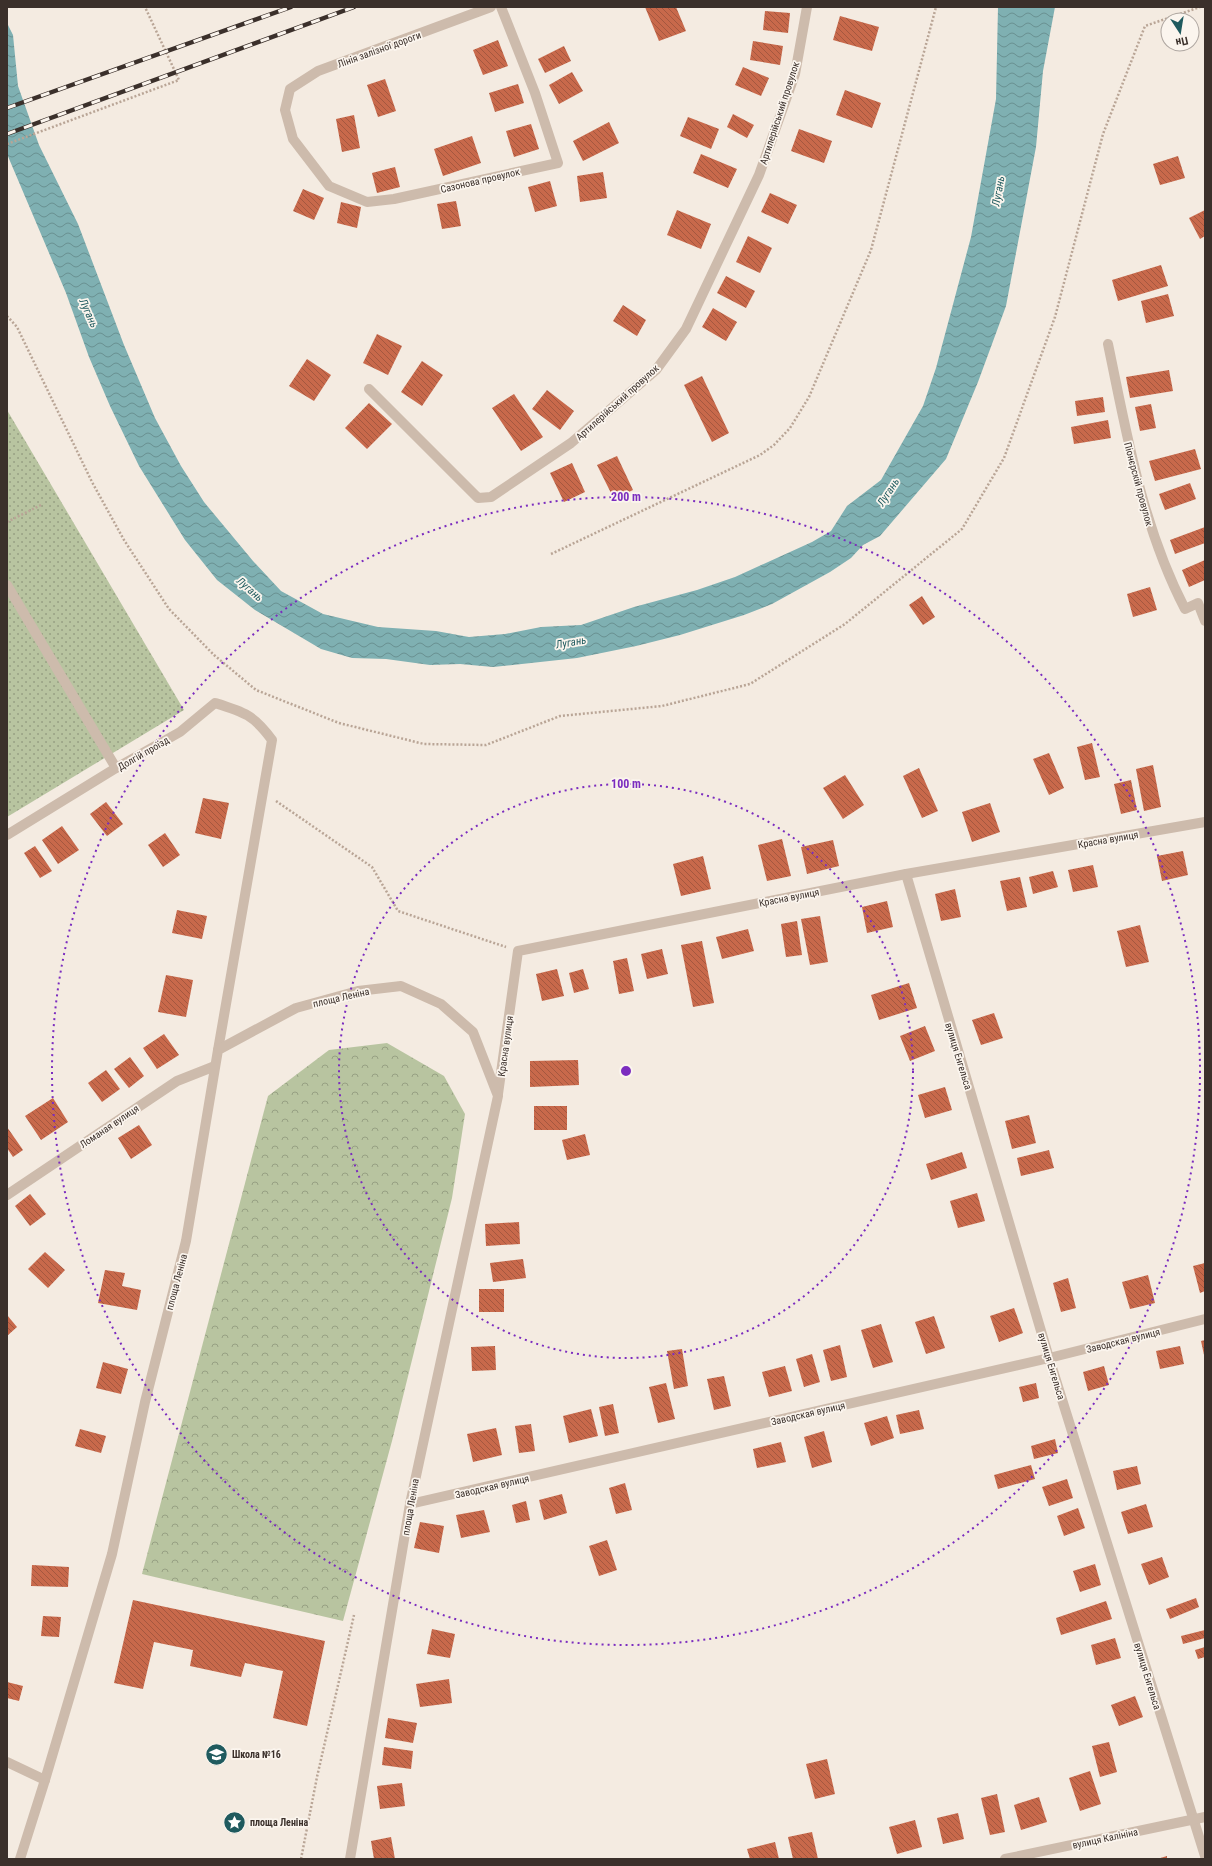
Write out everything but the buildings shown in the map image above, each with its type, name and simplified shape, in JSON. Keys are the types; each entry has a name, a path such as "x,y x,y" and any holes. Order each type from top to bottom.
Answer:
{"street":[{"name":"Лінія залізної дороги","path":"285,110 290,88 318,72 491,7"},
{"name":"Сазонова провулок","path":"285,110 293,139 329,186 367,202 394,199 558,163 535,93 501,7"},
{"name":"Артилерійський провулок","path":"369,389 478,498 491,497 565,448 632,391 656,370 686,329 759,175 795,74 807,7"},
{"name":"Піонєрскій провулок","path":"1108,344 1145,511 1169,579 1185,609 1202,602 1205,621"},
{"path":"7,585 116,768"},
{"name":"Долгій проїзд","path":"7,835 116,768 180,732 215,703 242,711 260,724 272,740 263,791"},
{"path":"218,1050 263,791"},
{"name":"Красна вулиця","path":"498,1096 518,951 906,874 1205,822"},
{"name":"вулиця Енгельса","path":"906,874 1049,1358 1205,1856"},
{"name":"площа Леніна","path":"20,1859 112,1554 144,1402 186,1241 218,1050 296,1008 358,991 401,986 441,1004 473,1032 498,1096 410,1504 350,1859"},
{"name":"Ломаная вулиця","path":"7,1195 177,1080 215,1066"},
{"name":"Заводская вулиця","path":"410,1504 1049,1358 1205,1319"},
{"path":"7,1762 45,1780"},
{"name":"вулиця Калініна","path":"1005,1859 1205,1817"}],"path":[{"path":"7,144 179,80 144,7"},
{"path":"551,554 760,455 774,445 790,428 809,397 870,250 936,7"},
{"path":"7,316 17,328 92,482 124,540 169,610 214,656 256,690 339,723 424,744 486,745 560,716 662,706 750,684 845,624 962,529 1004,458 1055,317 1103,134 1145,26 1200,7"},
{"path":"7,522 41,505"},
{"path":"263,791 372,867 398,911 518,951"},
{"path":"301,1859 317,1776 354,1615"}],"green space":[{"path":"7,410 184,710 7,817"},
{"path":"387,1043 444,1076 465,1114 452,1198 392,1441 343,1621 142,1574 268,1096 329,1050"}],"water":[{"name":"Лугань","path":"998,7 1055,7 1043,71 1036,147 1006,306 978,382 946,459 880,536 863,545 851,558 830,572 772,604 744,615 680,635 577,658 493,667 460,664 430,665 386,659 352,658 321,649 255,610 217,580 185,540 139,466 110,406 89,357 66,293 7,154 7,23 13,35 18,86 39,145 78,224 124,345 155,418 181,466 204,502 253,561 281,591 323,614 378,627 436,631 469,637 505,634 541,627 581,625 634,607 697,590 735,577 812,542 831,531 847,506 881,480 923,406 936,368 971,237 996,99"}],"railway":[{"path":"7,108 291,7"},
{"path":"7,134 354,7"}],"place":[{"name":"Школа №16","path":"217,1754"},
{"name":"площа Леніна","path":"235,1822"}]}
